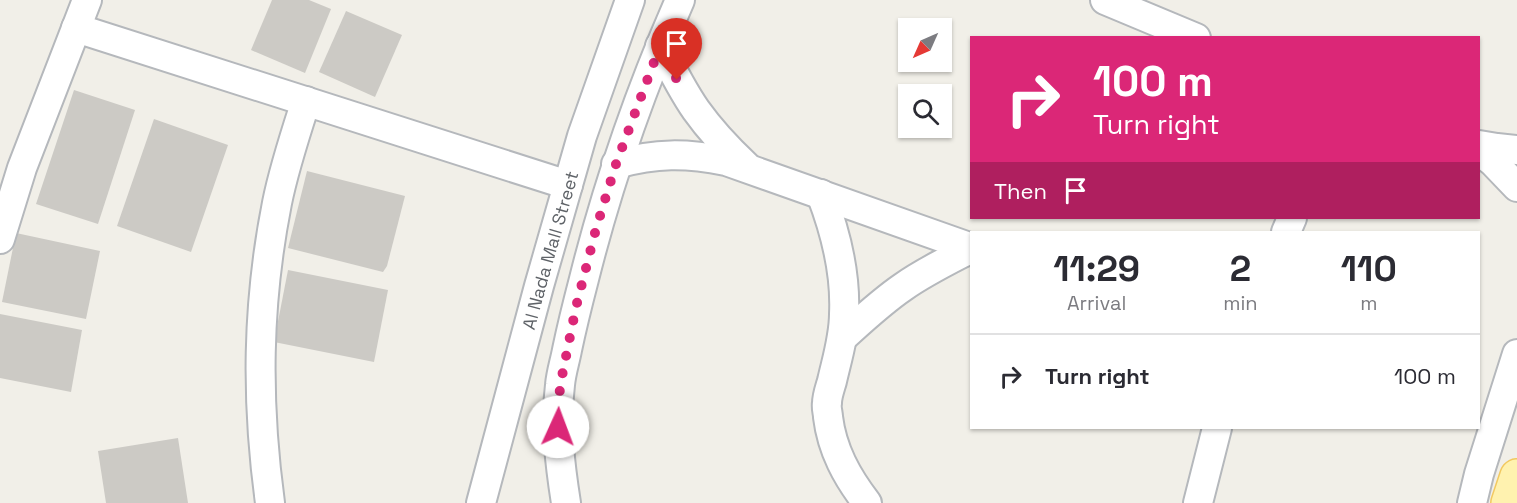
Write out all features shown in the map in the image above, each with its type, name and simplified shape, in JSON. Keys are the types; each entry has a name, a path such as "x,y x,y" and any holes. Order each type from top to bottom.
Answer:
{"main road":[{"path":"1508,503 1517,476"}],"street":[{"path":"0,238 22,168 87,0"},
{"name":"Al Nada Mall Street","path":"482,503 539,286 582,136 630,0"},
{"path":"566,503 558,427 560,386 576,307 616,164 660,46 680,0"},
{"path":"1105,0 1191,36"},
{"path":"76,28 568,186"},
{"path":"660,46 697,112 747,168"},
{"path":"270,503 260,410 262,305 277,202 306,101"},
{"path":"1480,145 1517,150"},
{"path":"1480,152 1517,187"},
{"path":"616,164 660,155 682,154 715,159 747,168 970,247"},
{"path":"820,194 837,241 844,314 842,338 827,404 829,425 842,467 867,503"},
{"path":"842,338 871,311 903,287 970,249"},
{"path":"1472,503 1517,354"},
{"path":"1197,502 1217,429"}],"building":[{"path":"272,0 309,0 331,9 305,73 251,50"},
{"path":"346,11 402,35 375,97 319,72"},
{"path":"74,90 135,110 98,224 36,204"},
{"path":"154,119 228,145 191,252 117,226"},
{"path":"307,171 405,196 387,266 383,272 288,248"},
{"path":"16,233 100,251 86,319 2,302"},
{"path":"288,270 388,290 374,362 274,342"},
{"path":"0,314 82,330 71,392 0,378"},
{"path":"178,438 188,503 106,503 98,451"}],"route":[{"path":"558,427 560,386 576,307 596,229 616,164 660,46 677,80"}]}
